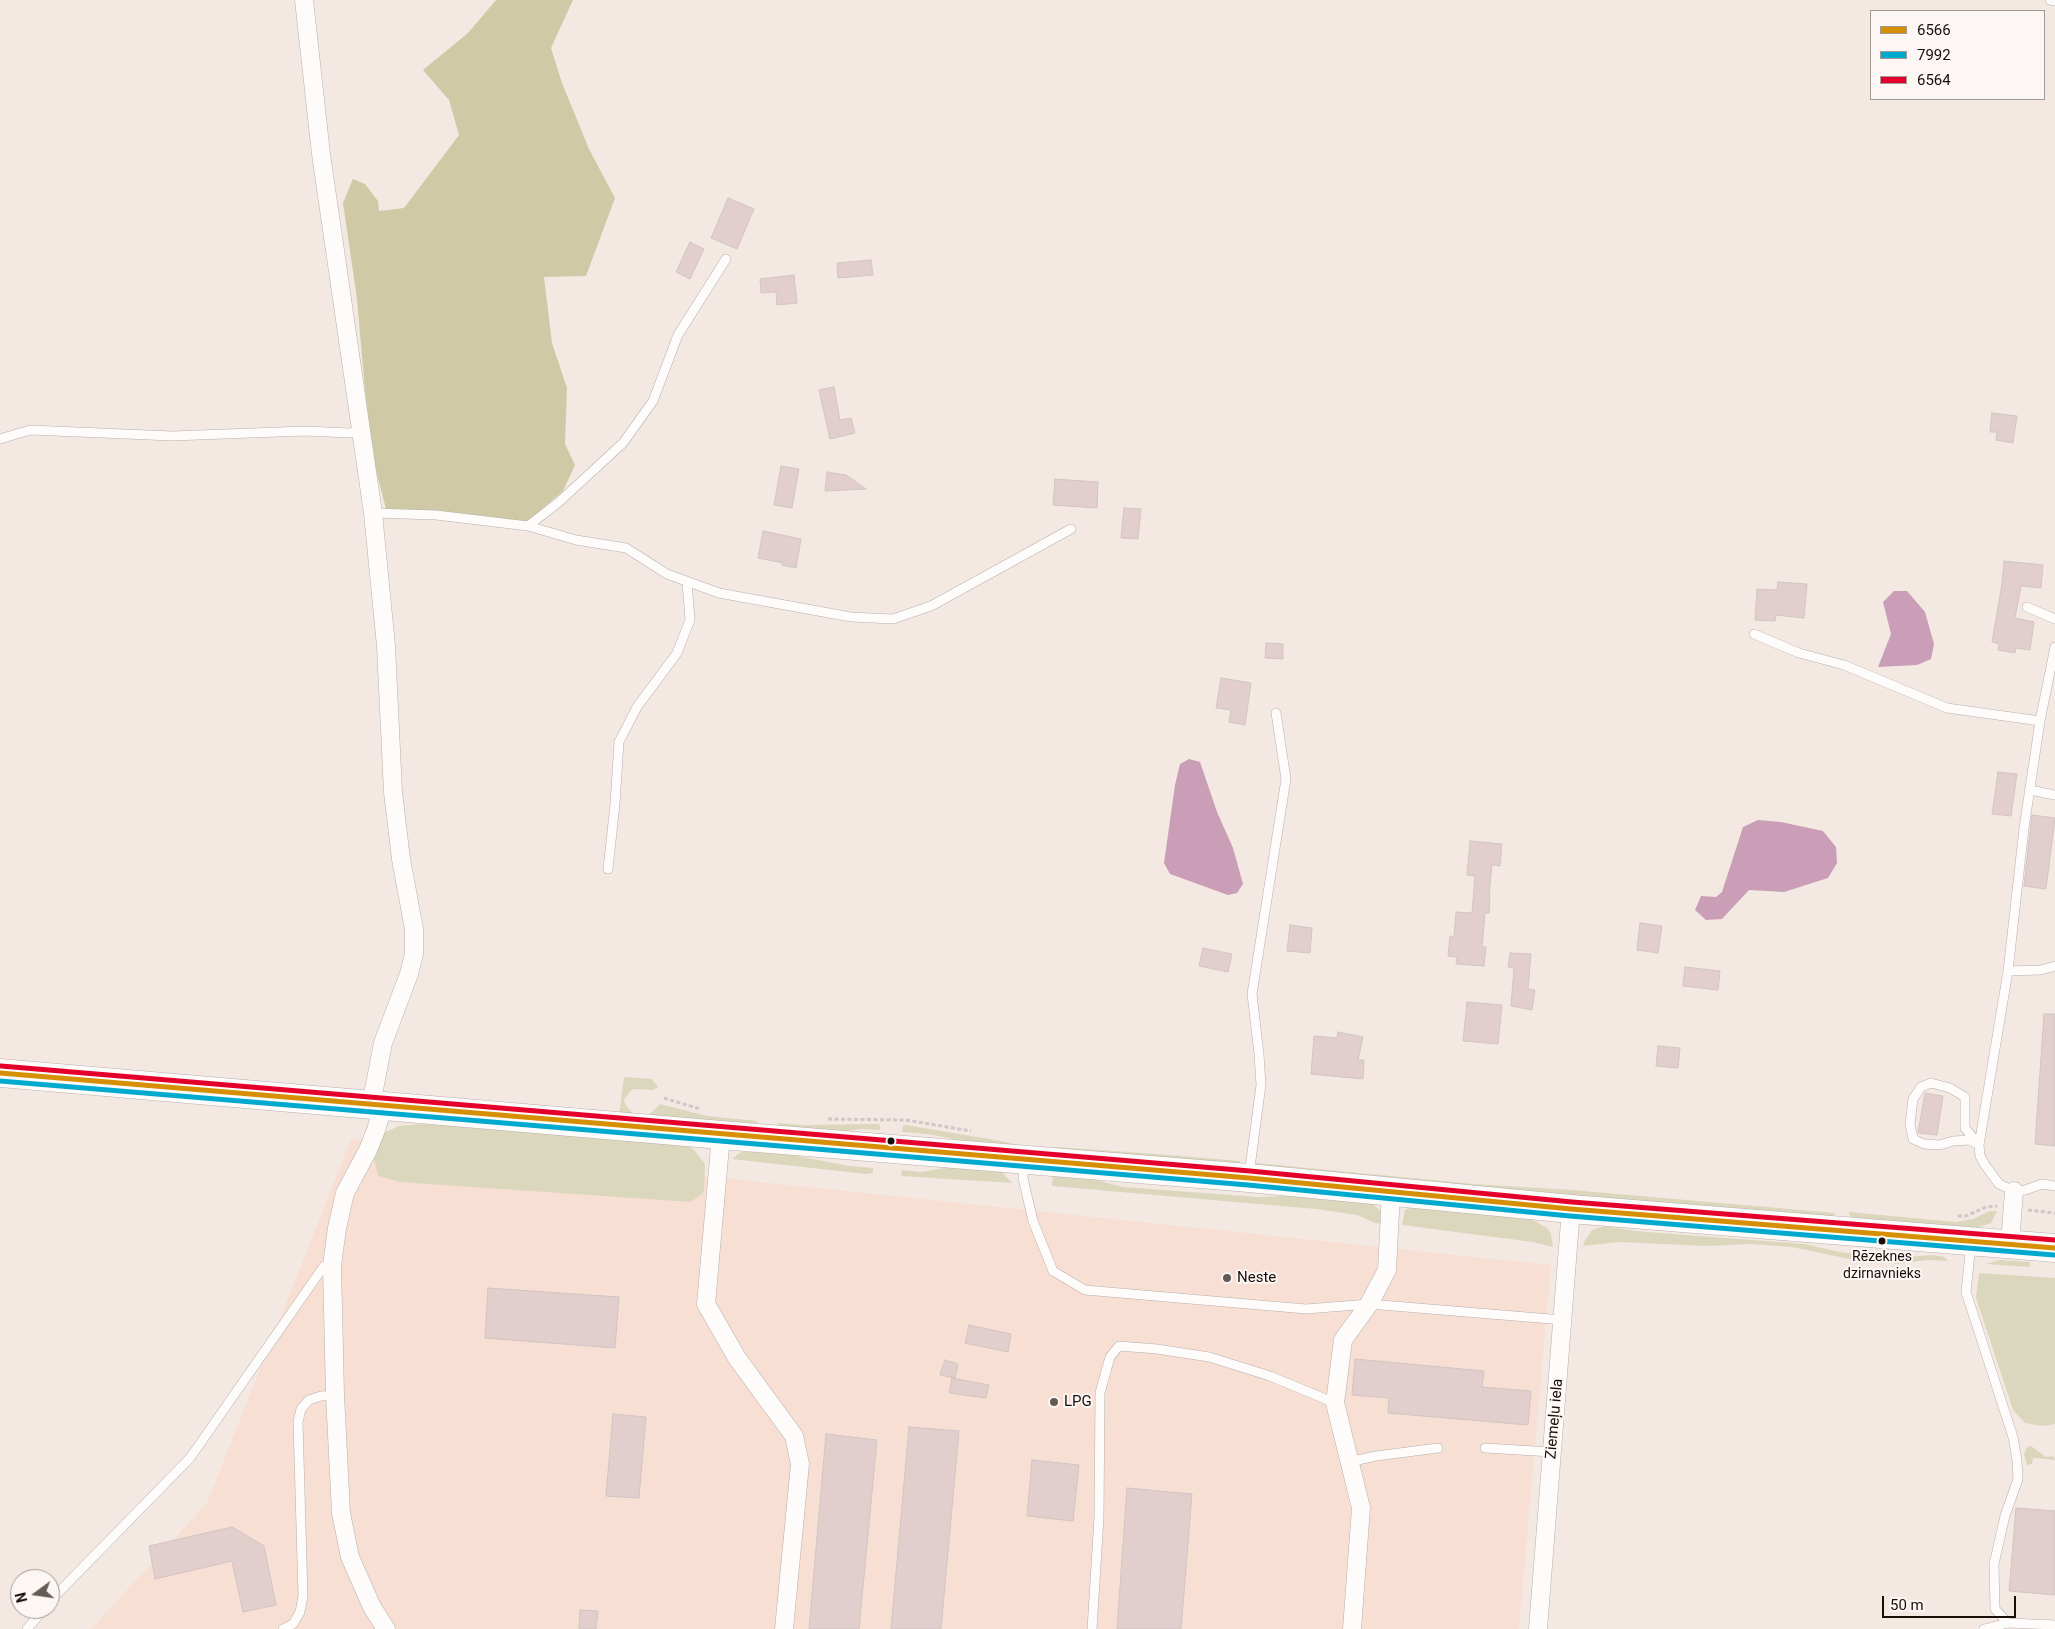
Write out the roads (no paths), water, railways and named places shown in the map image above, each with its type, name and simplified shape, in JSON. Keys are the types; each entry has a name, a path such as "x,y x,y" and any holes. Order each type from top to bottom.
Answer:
{"main road":[{"path":"0,1073 1249,1178 1571,1209 2055,1248"}],"street":[{"path":"304,0 321,154 373,513 386,646 394,801 415,941 409,974 383,1043 377,1106 370,1143 345,1193 337,1228 332,1266 335,1395 341,1513 344,1534 350,1557 372,1608 386,1629"},
{"path":"721,1135 706,1304 737,1358 794,1436 800,1464 784,1629"},
{"path":"2010,1244 2014,1191"},
{"path":"1352,1629 1361,1508 1335,1403 1343,1340 1369,1304 1387,1270 1391,1192"},
{"name":"Ziemeļu iela","path":"1538,1629 1571,1209"}],"lane":[{"path":"2050,0 2055,1"},
{"path":"528,526 559,502 628,436 653,401 678,334 726,259"},
{"path":"0,439 30,430 172,436 305,431 362,432"},
{"path":"373,513 436,515 528,526 576,540 626,548 667,574 719,593 851,617 893,619 931,606 1071,529"},
{"path":"608,869 619,742 637,707 677,653 690,620 687,582"},
{"path":"2027,606 2055,619"},
{"path":"1754,634 1799,653 1844,665 1947,708 2040,721"},
{"path":"2055,646 2040,721 2024,828 2008,971 1979,1146 1980,1156 1999,1184 2014,1191 2025,1190 2042,1184 2055,1186"},
{"path":"1249,1178 1261,1085 1252,994 1286,779 1276,713"},
{"path":"2030,790 2055,795"},
{"path":"2008,971 2041,970 2055,966"},
{"path":"1931,1083 1950,1088 1965,1096 1966,1128 1979,1146 1970,1140 1953,1141 1940,1145 1924,1144 1913,1139 1910,1124 1914,1100 1921,1087 1931,1083"},
{"path":"1024,1160 1024,1178 1033,1221 1053,1271 1085,1290 1306,1308 1369,1304 1563,1320"},
{"path":"1971,1241 1966,1292 2013,1437 2017,1460 2018,1479 2005,1516 1994,1564 1995,1610 2008,1622"},
{"path":"60,1591 190,1458 324,1266 332,1266"},
{"path":"1092,1629 1099,1517 1100,1393 1110,1357 1119,1346 1157,1349 1210,1357 1270,1376 1335,1403"},
{"path":"283,1629 292,1624 300,1612 304,1596 298,1422 301,1409 309,1400 321,1396 335,1395"},
{"path":"1350,1462 1376,1456 1438,1448"},
{"path":"1485,1448 1552,1452"},
{"path":"27,1629 36,1619"},
{"path":"1984,1629 2008,1622 2055,1625"}],"place":[{"name":"Rēzeknes dzirnavnieks","path":"1882,1241"},
{"name":"Neste","path":"1227,1278"},
{"name":"LPG","path":"1054,1402"}]}
